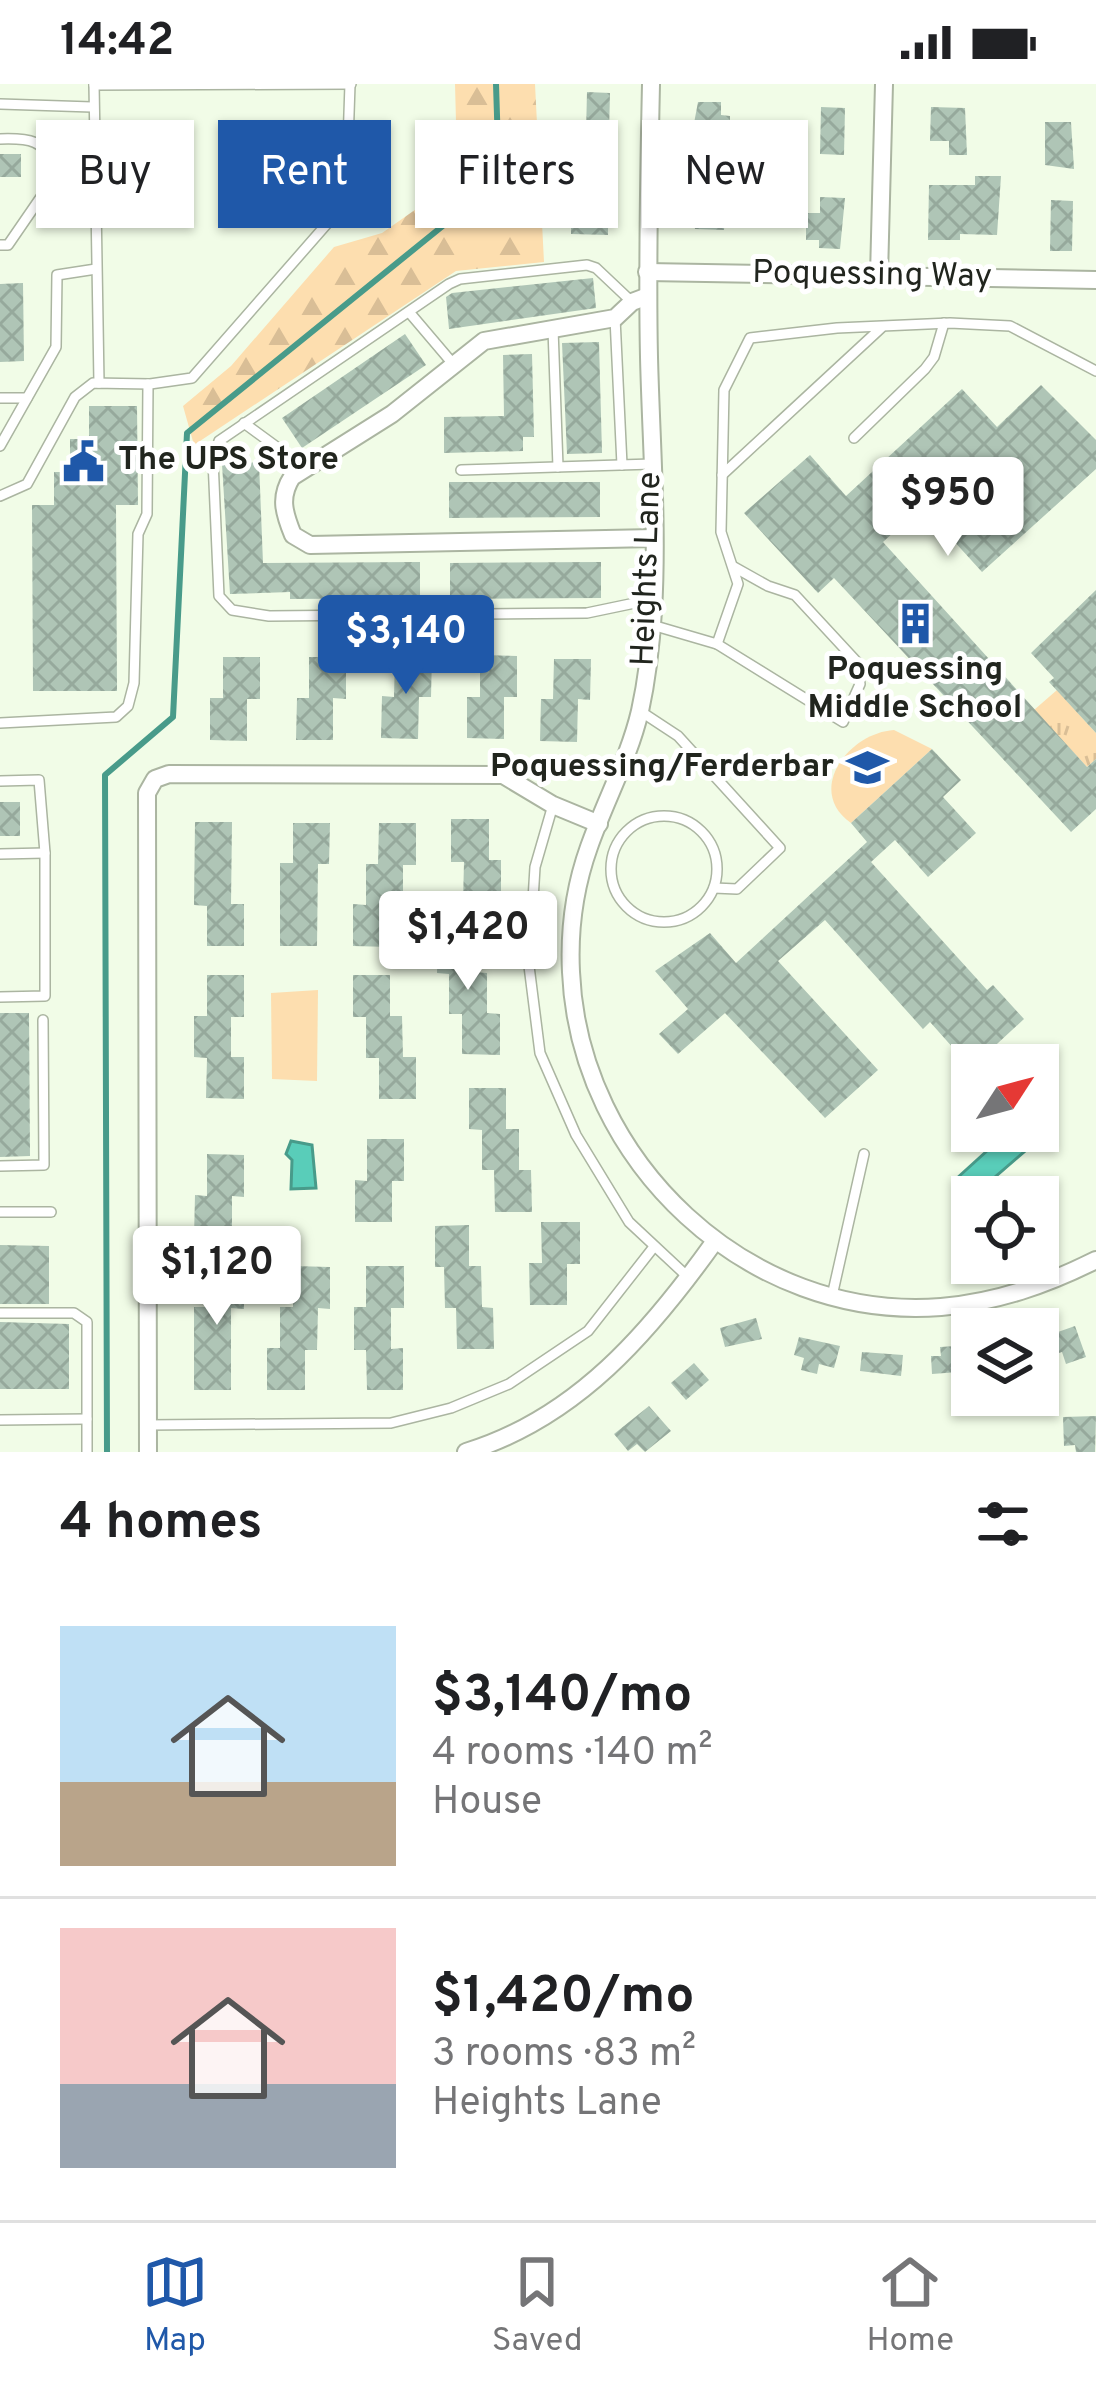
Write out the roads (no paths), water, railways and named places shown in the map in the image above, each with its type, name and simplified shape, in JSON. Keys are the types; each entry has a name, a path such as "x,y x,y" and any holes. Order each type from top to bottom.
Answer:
{"street":[{"name":"Heights Lane","path":"651,84 647,272 640,299 652,464 654,598 640,711 588,848 573,920 571,971 581,1046 608,1117 635,1160 668,1199 715,1241 768,1272 832,1296 915,1307 971,1303 1034,1289 1094,1264"},
{"path":"879,275 884,84"},
{"name":"Poquessing Way","path":"647,272 1096,280"},
{"path":"640,299 615,318 484,341 392,414 304,467 283,490 283,501 293,535 310,545 654,538"},
{"path":"148,1452 147,793 155,779 169,774 503,775 553,805 598,824"},
{"path":"466,1452 531,1425 594,1383 634,1345 715,1241"}],"lane":[{"path":"0,496 27,484 74,397 93,382 99,383 148,384 192,378 346,202 351,84 94,85 99,383"},
{"path":"0,104 92,107"},
{"path":"0,139 25,138 46,148 54,169 41,199 8,244 0,245"},
{"path":"640,299 587,266 460,279 244,423 219,441 213,460 219,596 232,610 269,616 587,614 654,598"},
{"path":"0,446 56,346 57,274 96,269"},
{"path":"409,312 454,364"},
{"path":"615,318 622,465"},
{"path":"854,439 925,369 934,357 944,323"},
{"path":"717,644 738,584 721,532 724,390 750,338 944,323 1010,326 1096,370"},
{"path":"722,475 884,326"},
{"path":"553,329 557,467"},
{"path":"0,723 116,717 128,706 134,683 138,534 147,514 148,384"},
{"path":"0,398 27,398"},
{"path":"244,423 304,467"},
{"path":"461,470 652,464"},
{"path":"652,625 717,644 843,722 860,684 856,662 795,595 732,566"},
{"path":"640,711 679,736 780,848 737,889 714,888"},
{"path":"0,782 39,780 45,854 45,996 0,997"},
{"path":"553,805 535,867 529,966 540,1053 576,1135 628,1222 689,1278"},
{"path":"662,816 680,818 696,827 715,854 714,888 705,903 677,921 643,918 618,896 612,879 611,861 623,836 644,820 662,816"},
{"path":"598,824 623,836"},
{"path":"0,854 45,854"},
{"path":"0,1166 44,1165 43,1020"},
{"path":"832,1296 863,1154"},
{"path":"0,1212 52,1212"},
{"path":"148,1425 391,1424 451,1408 509,1384 588,1331 653,1248"},
{"path":"0,1313 74,1312 86,1322 87,1452"},
{"path":"0,1420 87,1419"}],"water":[{"path":"291,1141 312,1145 316,1188 291,1189 292,1160 286,1154"},
{"path":"986,1152 1024,1152 996,1176 959,1176"}],"waterway":[{"path":"107,1452 105,775 173,717 187,433 476,199 498,147 496,84"}],"place":[{"name":"The UPS Store","path":"84,461"},
{"name":"Poquessing Middle School","path":"915,623"},
{"name":"Poquessing/Ferderbar","path":"868,768"}]}
